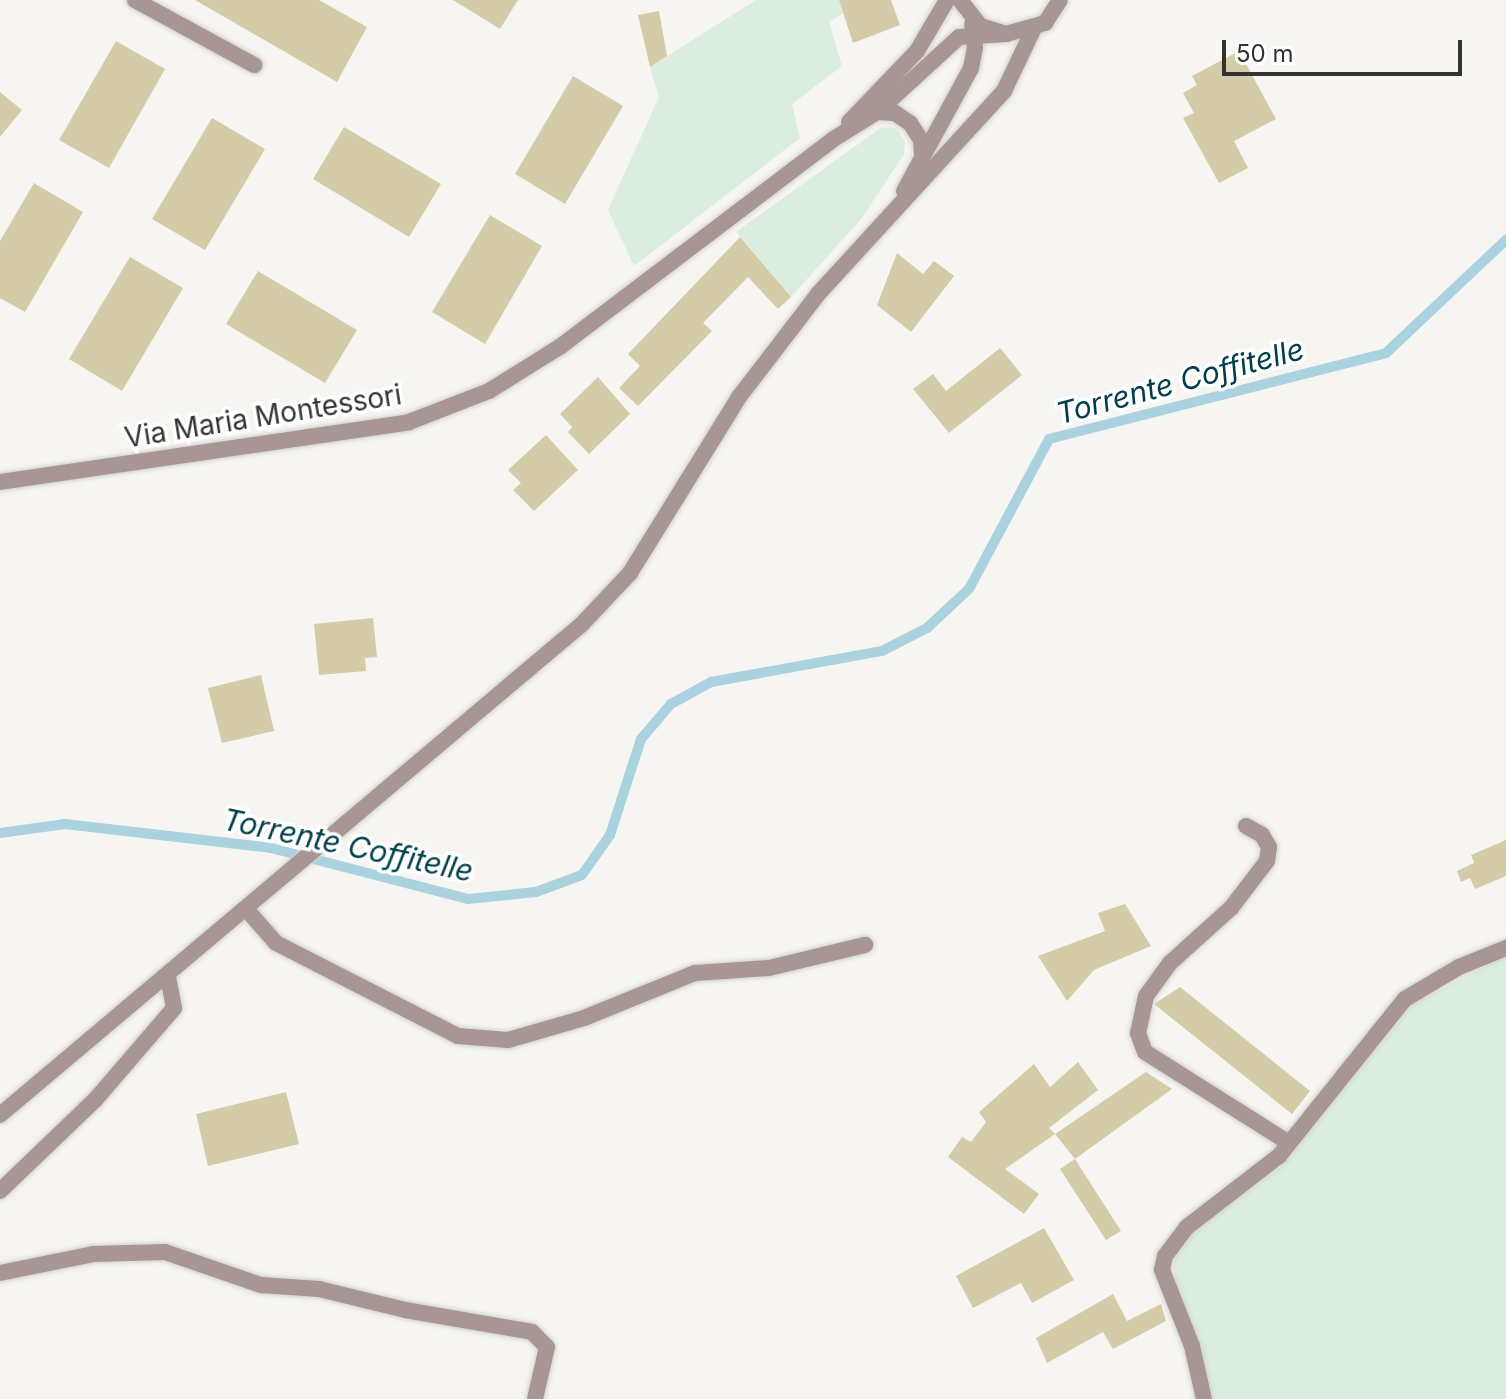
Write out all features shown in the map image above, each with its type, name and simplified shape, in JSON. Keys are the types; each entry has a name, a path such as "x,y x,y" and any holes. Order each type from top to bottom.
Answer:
{"street":[{"path":"135,0 254,65"},
{"path":"832,140 917,51 947,0"},
{"path":"897,207 922,154 971,68 973,34 970,16 960,0"},
{"path":"0,1115 168,977 582,624 630,573 739,397 818,294 1004,91 1033,30 1057,6 1073,0"},
{"path":"970,16 1006,34"},
{"path":"832,140 877,112 959,37 1033,30"},
{"path":"877,112 895,113 910,123 921,140 922,154"},
{"name":"Via Maria Montessori","path":"0,482 409,422 489,391 561,346 832,140"},
{"path":"1246,826 1262,835 1269,847 1267,861 1231,908 1194,936 1170,963 1146,996 1138,1033 1145,1052 1289,1143"},
{"path":"247,910 276,943 458,1036 508,1040 584,1018 695,973 769,968 865,945"},
{"path":"1204,1399 1192,1346 1162,1270 1165,1256 1187,1227 1289,1143 1405,999 1459,967 1506,948"},
{"path":"0,1191 95,1100 174,1008 168,977"},
{"path":"0,1273 93,1254 165,1252 261,1285 319,1289 405,1310 532,1332 547,1347 535,1399"}],"green space":[{"path":"756,0 839,0 843,13 829,22 842,66 792,104 800,138 634,266 608,210 659,97 650,67"},
{"path":"882,127 896,128 905,141 904,154 862,218 791,297 736,232"},
{"path":"1506,956 1506,1399 1214,1399 1176,1288 1173,1259 1192,1231 1283,1165 1413,1004"}],"building":[{"path":"195,0 319,0 367,27 337,82"},
{"path":"453,0 518,0 500,29"},
{"path":"839,0 891,0 900,25 853,43"},
{"path":"659,11 667,56 650,67 638,15"},
{"path":"116,41 165,69 109,168 59,140"},
{"path":"1239,51 1276,119 1234,141 1248,168 1219,183 1183,118 1194,113 1183,93 1197,85 1192,76"},
{"path":"573,76 623,106 565,204 515,174"},
{"path":"0,92 22,110 0,137"},
{"path":"212,118 265,149 205,250 152,219"},
{"path":"344,127 441,184 409,237 313,179"},
{"path":"34,183 83,212 25,312 0,298 0,241"},
{"path":"490,215 542,246 485,344 432,312"},
{"path":"740,237 791,297 778,309 748,277 703,323 712,331 638,406 619,388 640,366 628,354"},
{"path":"897,253 923,274 934,261 954,276 911,332 877,305"},
{"path":"130,257 183,288 122,391 69,359"},
{"path":"258,271 357,330 325,383 226,324"},
{"path":"1000,348 1022,375 949,433 913,389 933,374 946,391"},
{"path":"598,377 630,414 589,454 568,432 572,427 560,414"},
{"path":"546,435 578,470 534,511 513,490 521,483 508,470"},
{"path":"373,618 377,657 365,658 366,671 319,675 314,624"},
{"path":"261,675 274,731 222,743 208,688"},
{"path":"1506,840 1506,876 1475,889 1470,878 1461,882 1457,871 1474,863 1471,855"},
{"path":"1125,904 1151,946 1094,970 1067,1001 1038,956 1105,931 1098,913"},
{"path":"1180,987 1310,1091 1292,1114 1154,1004"},
{"path":"1078,1062 1098,1090 1049,1128 1055,1134 1005,1169 1039,1194 1024,1214 948,1157 962,1137 971,1142 986,1122 979,1112 1034,1064 1050,1087"},
{"path":"1146,1072 1172,1089 1075,1159 1055,1134"},
{"path":"286,1092 299,1144 208,1166 196,1114"},
{"path":"1075,1159 1121,1231 1106,1240 1060,1169"},
{"path":"1044,1228 1074,1280 1032,1303 1021,1283 973,1308 956,1276"},
{"path":"1113,1294 1127,1321 1161,1304 1166,1321 1113,1349 1103,1332 1047,1363 1036,1338"}],"waterway":[{"name":"Torrente Coffitelle","path":"0,833 65,824 271,848 468,899 536,892 582,875 610,835 641,739 671,704 711,682 882,651 927,628 969,589 1049,439 1386,353 1506,240"}]}
